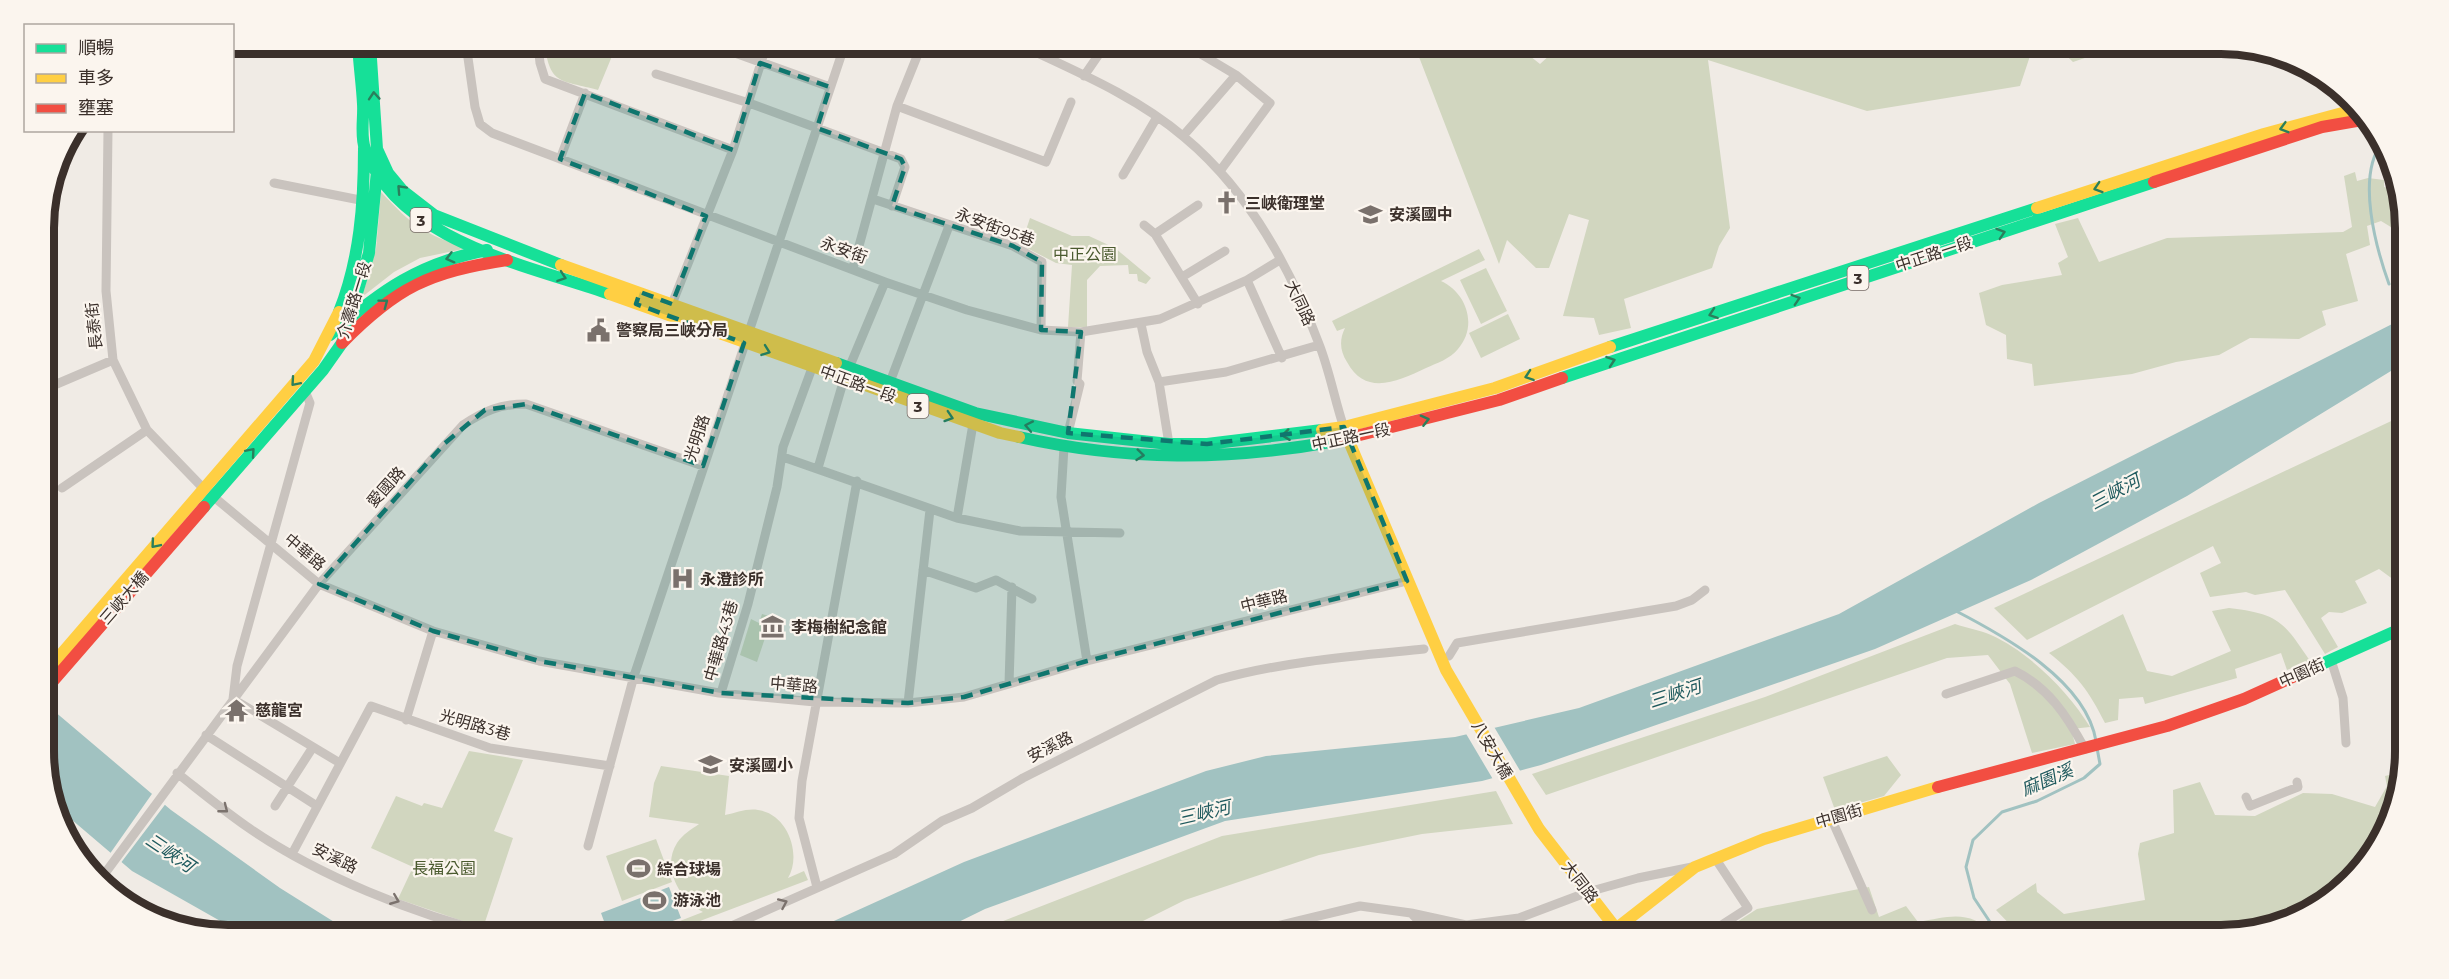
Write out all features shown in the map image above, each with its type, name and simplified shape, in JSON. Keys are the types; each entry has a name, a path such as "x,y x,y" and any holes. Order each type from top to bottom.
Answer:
{"main road":[{"name":"介壽路一段","path":"208,491 314,361 330,335 358,251 365,201 359,54"},
{"name":"介壽路一段","path":"197,503 304,391 342,343 369,253 377,176 371,54"},
{"name":"中正路一段","path":"377,149 388,173 418,205 434,215 638,298 847,373 973,424 1064,447 1165,457 1205,457 1293,449 1495,388 1615,345 2264,134 2350,111"},
{"name":"中正路一段","path":"364,147 377,176 411,214 507,260 638,298 672,304 812,368 890,382 975,413 1068,433 1169,444 1346,433 1499,400 1718,324 2322,127 2358,121"},
{"path":"330,335 374,296 404,275 428,264 507,246"},
{"path":"342,343 373,312 413,283 440,271 507,260"},
{"name":"大同路","path":"1346,433 1446,670"},
{"name":"三峽大橋","path":"54,678 74,649 197,503"},
{"name":"中園街","path":"1625,925 1695,867 1764,839 1830,818 2129,737 2244,699 2395,631"},
{"name":"三峽大橋","path":"54,665 74,649"},
{"name":"八安大橋","path":"1446,670 1539,829"},
{"name":"大同路","path":"1539,829 1588,892 1610,925"}],"street":[{"name":"永安街","path":"468,54 480,124 492,133 885,282 975,313 1041,330 1081,332 1141,324 1198,304 1247,280 1280,260"},
{"path":"539,54 546,79 733,150"},
{"path":"736,54 830,87"},
{"path":"672,304 733,150 763,54"},
{"name":"光明路","path":"588,846 634,676 842,54"},
{"path":"853,268 873,199 883,151 897,106 918,54"},
{"name":"大同路","path":"1039,54 1123,95 1184,136 1220,171 1245,201 1280,260 1319,345 1346,433"},
{"path":"1084,76 1099,54"},
{"path":"1201,54 1236,75 1270,103 1220,171"},
{"path":"656,74 749,104 901,159 905,167 892,206"},
{"path":"1184,136 1236,75"},
{"path":"560,159 585,93"},
{"path":"897,106 1046,162 1071,102"},
{"path":"1123,175 1157,117"},
{"name":"長泰街","path":"108,132 105,291 113,360 147,430 208,491"},
{"path":"274,183 365,201"},
{"name":"永安街95巷","path":"873,199 1013,246 1042,262 1044,282 1041,330"},
{"path":"1155,234 1198,205"},
{"path":"1144,225 1155,234 1198,304"},
{"path":"890,382 925,295 949,226"},
{"path":"1182,277 1225,251"},
{"path":"1247,280 1282,358"},
{"path":"818,468 847,373 885,282"},
{"path":"1141,324 1147,352 1159,382 1169,444"},
{"path":"1068,433 1080,384 1077,381 1081,332"},
{"path":"1159,382 1226,372 1282,358 1319,345"},
{"path":"54,385 113,360"},
{"name":"中華路43巷","path":"721,693 748,604 783,457 783,447 812,368"},
{"path":"292,854 340,763 233,699 237,666 310,403 304,391"},
{"name":"愛國路","path":"104,873 319,584 462,425 485,410 506,404 526,404 703,466"},
{"path":"957,518 973,424"},
{"path":"62,488 147,430"},
{"path":"1064,447 1061,497 1087,661"},
{"path":"783,457 857,481 930,510 957,518 1020,531 1120,533"},
{"path":"817,887 799,818 815,702 829,644 857,481"},
{"name":"中華路","path":"208,491 319,584 433,631 539,661 721,693 815,702 908,703 964,696 1087,661 1407,581"},
{"path":"908,703 930,510"},
{"path":"923,570 976,588 996,580 1032,599"},
{"path":"1010,684 1012,587"},
{"path":"1449,656 1457,643 1676,606 1692,600 1705,590"},
{"path":"406,720 433,631"},
{"name":"安溪路","path":"733,925 817,887 843,879 894,854 942,821 972,808 1033,773 1216,680 1313,659 1424,649"},
{"path":"2331,660 2343,698 2346,743"},
{"path":"1946,694 2015,671 2031,679 2050,696 2069,721 2085,749"},
{"name":"光明路3巷","path":"340,763 371,706 490,748 610,766"},
{"path":"206,735 317,806"},
{"path":"275,806 313,747"},
{"name":"安溪路","path":"177,773 247,827 292,854 338,878 461,925"},
{"path":"2247,797 2250,806 2298,787 2297,782"},
{"path":"1830,818 1872,910"},
{"path":"1715,858 1748,908 1722,925"},
{"path":"1281,925 1360,906 1411,913 1466,925 1519,918 1588,892 1638,878 1695,867"},
{"path":"1411,913 1423,925"}],"highlighted area":[{"path":"760,63 830,87 817,128 901,159 905,167 892,206 1013,246 1042,262 1041,330 1081,332 1068,433 1207,444 1344,427 1407,581 1087,661 964,697 908,703 721,693 539,661 433,631 319,584 445,443 485,410 526,404 703,466 744,343 636,304 640,292 672,304 706,216 560,159 585,93 733,150"}],"green space":[{"path":"546,54 613,54 598,90 560,79 550,68"},
{"path":"1418,54 1528,54 1540,64 1551,54 1622,56 1623,54 2031,54 2020,86 1867,111 1708,60 1730,228 1719,246 1712,268 1624,299 1631,328 1599,335 1594,318 1563,316 1589,220 1569,214 1549,268 1536,268 1507,240 1499,264"},
{"path":"2065,54 2097,54 2073,62"},
{"path":"2355,172 2357,181 2368,178 2384,180 2384,187 2390,188 2394,205 2395,230 2381,221 2367,226 2370,245 2346,254 2358,301 2322,311 2326,325 2299,339 2250,338 2219,355 2176,362 2132,374 2034,386 2032,364 2007,359 2006,335 1986,325 1979,293 2002,285 2062,275 2058,263 2068,257 2055,224 2078,218 2099,262 2167,238 2343,232 2352,227 2344,176"},
{"path":"381,192 420,228 468,248 420,258 394,272 362,297 376,249"},
{"name":"中正公園","path":"1030,218 1072,236 1089,236 1115,248 1151,278 1146,284 1138,281 1137,274 1129,274 1128,265 1100,266 1087,280 1087,327 1068,327 1072,265 1056,263 1021,245"},
{"path":"1479,249 1485,260 1441,281 1457,293 1467,311 1467,330 1464,340 1455,352 1439,362 1394,381 1373,383 1363,380 1355,373 1342,350 1341,341 1345,328 1337,331 1332,321"},
{"path":"1486,268 1507,311 1481,324 1460,280"},
{"path":"1508,314 1520,339 1481,358 1469,333"},
{"path":"2395,419 2395,462 2391,464 2395,473 2395,579 2379,569 2355,581 2367,603 2342,613 2329,612 2321,618 2338,647 2325,654 2285,590 2255,595 2246,592 2210,597 2200,573 2221,563 2213,546 2027,640 1994,608"},
{"path":"2229,608 2259,613 2278,622 2286,628 2310,661 2287,670 2281,653 2235,669 2237,678 2145,704 2143,697 2119,699 2118,720 2105,723 2082,684 2049,653 2123,614 2147,671 2172,676 2231,651 2212,611"},
{"path":"762,614 772,617 757,662 740,655 751,619 759,623"},
{"path":"1955,624 1991,635 2020,652 2047,674 2071,700 2090,727 2071,729 2075,744 2032,753 2010,684 1988,655 1947,658 1546,795 1532,774 1765,697"},
{"name":"長福公園","path":"469,751 523,760 494,831 513,838 484,925 474,925 398,899 413,867 371,848 396,796 422,806 424,803 442,808"},
{"path":"1887,756 1901,775 1884,796 1835,810 1823,777"},
{"path":"661,766 729,776 725,815 758,810 777,819 790,837 793,847 792,869 788,878 804,871 808,880 689,925 670,925 703,912 687,900 680,891 672,873 671,863 677,843 699,824 649,817 654,783"},
{"path":"2393,774 2392,785 2386,807 2366,848 2344,874 2318,896 2277,916 2232,925 2010,925 1996,910 2036,883 2037,892 2064,914 2145,900 2138,854 2140,843 2174,833 2173,790 2200,782 2215,815 2255,816 2303,793 2332,794 2375,807 2387,786 2385,776"},
{"path":"1496,791 1513,824 1422,834 1319,855 1185,900 1135,925 993,925 1222,836"},
{"name":"綜合球場","path":"656,839 672,882 622,901 606,856"},
{"path":"1869,887 1879,917 1906,906 1918,922 1959,916 1983,925 1732,925 1757,909"}],"water":[{"name":"三峽河","path":"2395,323 2395,369 2187,496 2031,580 1875,649 1541,765 1482,781 1225,821 985,909 952,925 825,925 964,862 1206,771 1266,756 1455,737 1579,708 1839,614 2039,503"},
{"name":"三峽河","path":"54,711 171,810 280,888 339,925 227,925 132,871 67,815 57,785 54,762"},
{"name":"游泳池","path":"669,887 681,918 662,925 605,925 601,913"}],"pier":[{"path":"1493,725 1522,774 1494,781 1465,732"},
{"path":"154,791 167,802 120,864 109,855"}],"waterway":[{"path":"2377,152 2370,174 2369,193 2374,232 2389,284"},
{"name":"麻園溪","path":"1956,611 2020,648 2060,680 2077,699 2089,719 2096,741"},
{"name":"麻園溪","path":"1992,925 1974,898 1966,867 1973,840 2002,812 2037,801 2084,778 2100,764 2097,748"}],"traffic: fast":[{"path":"359,54 365,149 382,181 406,207 436,228 469,246 610,294"},
{"path":"371,54 377,149 388,173 403,191 434,215 561,265"},
{"path":"339,312 356,252 363,190 364,148"},
{"path":"204,507 323,370 342,343 369,253 377,171"},
{"path":"1562,378 2154,182"},
{"path":"1610,347 2037,208"},
{"path":"330,335 384,292 402,281 441,262 487,250"},
{"path":"836,363 975,413 1068,433 1169,444 1207,444 1322,430"},
{"path":"1019,437 1098,451 1177,455 1256,452 1336,441"},
{"path":"2306,671 2395,631"}],"traffic: slow":[{"path":"2037,208 2264,134 2350,111"},
{"path":"561,265 836,363"},
{"path":"610,294 1000,433 1019,437"},
{"path":"54,663 314,361 339,312"},
{"path":"1322,430 1344,427 1495,388 1610,347"},
{"path":"1348,439 1446,670 1539,829 1613,925"},
{"path":"1621,925 1695,867 1764,839 1938,787"}],"traffic: jam":[{"path":"2154,182 2322,127 2358,121"},
{"path":"342,343 380,308 416,285 456,270 507,260"},
{"path":"1336,441 1499,400 1562,378"},
{"path":"54,680 204,507"},
{"path":"1938,787 2167,726 2244,699 2306,671"}],"place":[{"name":"三峽衛理堂","path":"1227,203"},
{"name":"安溪國中","path":"1371,214"},
{"name":"警察局三峽分局","path":"598,330"},
{"name":"永澄診所","path":"682,579"},
{"name":"李梅樹紀念館","path":"773,627"},
{"name":"慈龍宮","path":"237,710"},
{"name":"安溪國小","path":"711,765"},
{"name":"綜合球場","path":"639,869"},
{"name":"游泳池","path":"655,900"}]}
